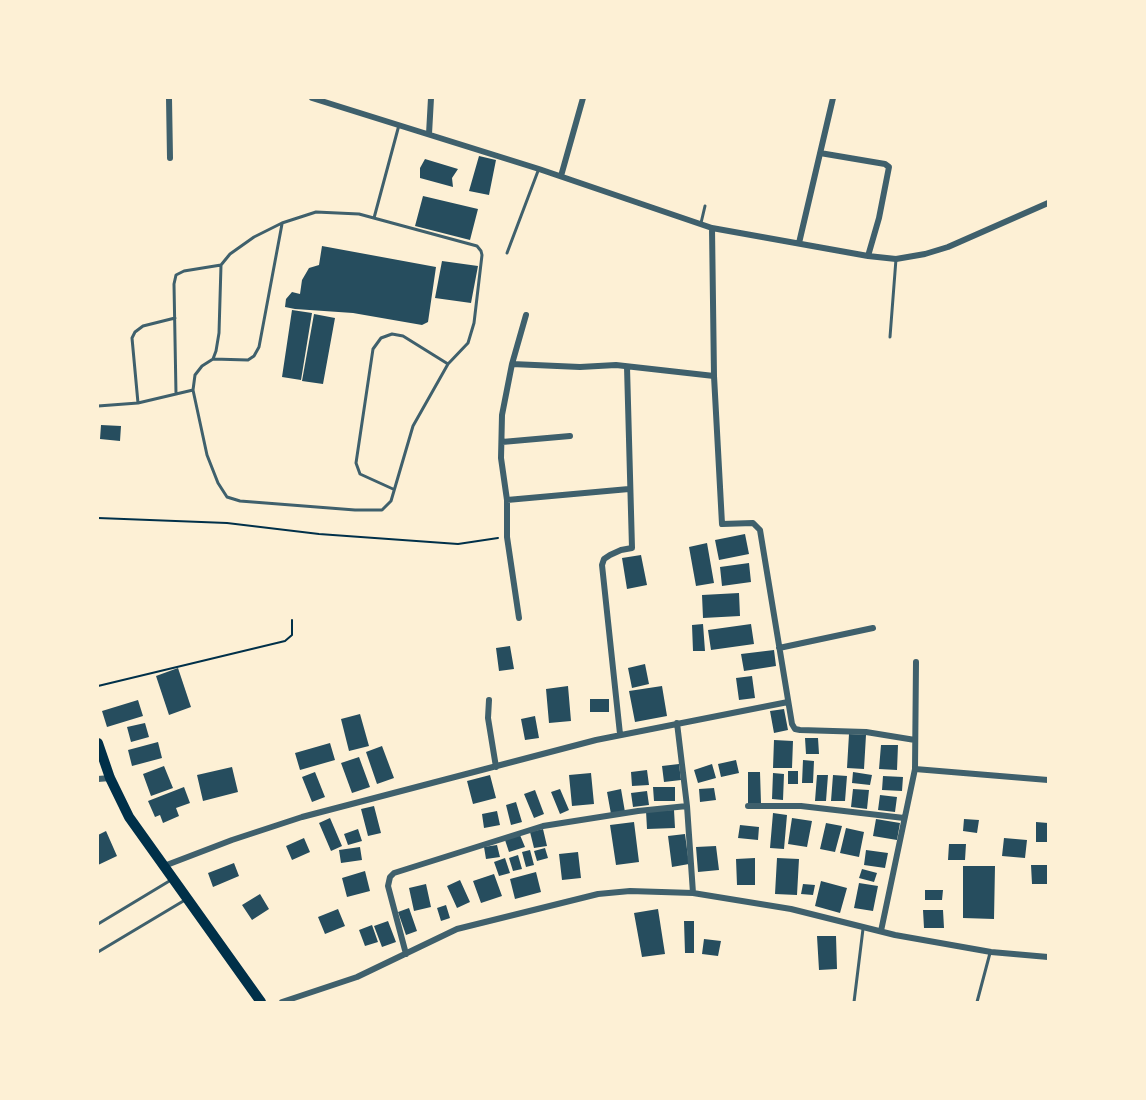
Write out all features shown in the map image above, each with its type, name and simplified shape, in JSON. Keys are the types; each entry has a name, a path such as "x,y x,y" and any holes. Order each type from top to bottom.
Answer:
{"main road":[{"path":"98,743 110,778 129,816 261,1002"}],"street":[{"path":"169,98 170,158"},
{"path":"312,98 561,176 712,228 868,256 896,259 925,254 948,247 1048,202"},
{"path":"429,134 431,98"},
{"path":"561,176 584,98"},
{"path":"799,243 833,98"},
{"path":"820,153 885,164 889,167 879,218 868,256"},
{"path":"712,228 714,376 722,524 753,524 760,530 788,702 795,729 866,732 915,740"},
{"path":"519,618 507,537 507,500 501,458 502,415 512,364 526,315"},
{"path":"512,364 627,367 714,376"},
{"path":"620,734 602,565 604,559 610,555 632,548 627,367"},
{"path":"502,442 570,436"},
{"path":"507,500 629,489"},
{"path":"779,648 873,628"},
{"path":"881,931 915,769 916,662"},
{"path":"489,700 488,718 496,767"},
{"path":"164,866 302,817 620,734 788,702"},
{"path":"676,723 687,806 693,893"},
{"path":"915,769 1048,780"},
{"path":"98,779 110,778"},
{"path":"406,954 388,886 390,877 394,873 543,826 687,806"},
{"path":"748,806 801,806 904,818"},
{"path":"282,1002 357,977 457,930 598,894 630,891 693,893 791,909 881,931 991,952 1048,957"}],"lane":[{"path":"374,218 399,125"},
{"path":"507,253 539,169"},
{"path":"700,223 705,206"},
{"path":"176,394 174,284 176,276 183,271 220,265 230,254 254,237 282,223 315,212 359,214 477,246 482,255 474,323 468,343 448,364 412,426 390,501 382,510 355,510 240,501 227,497 218,483 207,455 193,390 195,375 202,366 213,359 248,360 254,356 259,347 282,223"},
{"path":"890,337 896,259"},
{"path":"213,359 219,333 220,265"},
{"path":"138,403 132,338 135,332 143,326 175,318"},
{"path":"394,489 360,474 356,463 373,349 381,338 392,334 403,336 448,364"},
{"path":"98,406 138,403 193,390"},
{"path":"98,412 104,407"},
{"path":"98,924 172,879"},
{"path":"98,952 187,899"},
{"path":"854,1002 863,927"},
{"path":"977,1002 991,952"}],"path":[{"path":"98,518 227,523 318,534 458,544 507,537"},
{"path":"98,686 285,641 292,635 292,620"}],"building":[{"path":"479,156 496,160 489,195 469,191"},
{"path":"425,159 458,169 452,178 453,187 420,178 420,168"},
{"path":"423,196 478,209 470,240 415,226"},
{"path":"322,246 436,267 428,322 422,325 353,313 285,307 286,299 292,292 300,294 302,280 309,268 319,265"},
{"path":"442,261 478,266 471,303 435,298"},
{"path":"292,310 312,313 301,380 282,377"},
{"path":"314,314 335,318 323,384 302,381"},
{"path":"101,425 121,426 120,441 100,439"},
{"path":"745,534 749,554 719,560 715,540"},
{"path":"707,543 714,583 696,586 689,547"},
{"path":"641,555 647,585 627,589 622,558"},
{"path":"749,563 751,582 722,586 720,567"},
{"path":"739,593 740,616 703,618 702,595"},
{"path":"703,624 705,651 693,651 692,625"},
{"path":"751,624 754,644 711,650 708,630"},
{"path":"510,646 514,669 499,671 496,648"},
{"path":"774,650 776,666 744,671 741,654"},
{"path":"645,664 649,684 632,688 628,668"},
{"path":"178,668 191,707 169,715 156,676"},
{"path":"752,676 755,698 739,700 736,678"},
{"path":"568,686 571,721 549,723 546,689"},
{"path":"662,686 667,716 635,722 629,691"},
{"path":"590,699 609,699 609,712 590,712"},
{"path":"138,700 143,716 107,727 102,711"},
{"path":"784,709 788,730 774,733 770,711"},
{"path":"360,714 369,746 349,751 341,719"},
{"path":"535,716 539,738 525,740 521,719"},
{"path":"145,723 149,737 131,742 127,727"},
{"path":"849,734 866,735 864,769 847,768"},
{"path":"805,738 818,738 819,754 806,754"},
{"path":"774,740 793,741 792,768 773,768"},
{"path":"158,742 162,758 132,766 128,750"},
{"path":"330,743 335,760 300,770 295,753"},
{"path":"881,745 898,745 897,770 879,769"},
{"path":"382,746 394,778 377,784 366,752"},
{"path":"359,757 370,787 352,793 341,763"},
{"path":"736,760 739,773 721,777 718,764"},
{"path":"803,760 814,761 813,783 802,783"},
{"path":"679,764 681,780 664,782 662,766"},
{"path":"712,764 716,778 698,783 694,770"},
{"path":"164,766 173,788 151,796 143,774"},
{"path":"232,767 238,792 203,801 197,775"},
{"path":"647,770 649,785 632,786 631,772"},
{"path":"788,771 798,771 798,784 788,784"},
{"path":"315,772 325,797 312,802 302,777"},
{"path":"748,772 760,772 761,803 748,803"},
{"path":"853,772 872,775 870,785 852,783"},
{"path":"591,773 594,804 572,806 569,775"},
{"path":"773,773 784,774 783,800 772,799"},
{"path":"490,775 496,798 473,804 467,781"},
{"path":"817,775 828,775 826,801 815,801"},
{"path":"833,775 847,776 845,801 831,801"},
{"path":"883,776 903,777 902,791 882,790"},
{"path":"184,787 190,803 176,808 179,816 163,823 160,815 155,817 148,801"},
{"path":"653,787 675,787 675,801 654,801"},
{"path":"714,788 716,800 700,802 699,789"},
{"path":"560,789 569,810 560,814 551,792"},
{"path":"621,789 625,812 611,814 607,792"},
{"path":"853,789 869,790 867,809 851,807"},
{"path":"535,790 544,814 534,818 524,794"},
{"path":"647,791 649,805 633,807 631,793"},
{"path":"880,795 897,797 895,812 878,810"},
{"path":"516,802 522,822 511,825 506,805"},
{"path":"374,806 381,833 368,836 361,809"},
{"path":"674,810 675,828 647,829 646,811"},
{"path":"497,811 500,825 484,828 482,814"},
{"path":"773,813 787,815 784,849 770,848"},
{"path":"330,818 342,846 331,851 319,823"},
{"path":"792,818 812,821 807,847 788,844"},
{"path":"876,819 900,823 897,840 873,836"},
{"path":"964,819 979,820 977,833 963,831"},
{"path":"634,822 639,862 616,865 610,825"},
{"path":"1036,822 1048,823 1048,842 1036,842"},
{"path":"826,823 842,826 835,852 820,849"},
{"path":"740,825 759,827 758,840 738,838"},
{"path":"846,828 864,832 859,857 840,853"},
{"path":"358,829 362,841 348,845 344,834"},
{"path":"543,829 547,846 534,848 530,832"},
{"path":"106,831 117,856 98,865 98,835"},
{"path":"685,834 689,864 672,867 668,836"},
{"path":"520,835 525,847 509,852 505,840"},
{"path":"304,838 310,852 292,860 286,846"},
{"path":"1004,838 1027,840 1025,858 1002,856"},
{"path":"949,844 966,844 965,860 948,860"},
{"path":"497,845 500,857 486,859 484,847"},
{"path":"716,846 719,870 698,872 696,847"},
{"path":"360,847 362,860 341,863 339,850"},
{"path":"545,848 548,858 537,861 534,851"},
{"path":"530,850 534,865 526,867 522,852"},
{"path":"866,850 888,853 885,868 864,865"},
{"path":"578,852 581,878 562,880 559,854"},
{"path":"518,855 522,869 513,871 509,858"},
{"path":"505,858 510,873 499,876 494,862"},
{"path":"755,858 755,885 737,885 736,859"},
{"path":"777,858 799,859 797,895 775,894"},
{"path":"234,863 239,876 213,887 208,873"},
{"path":"1031,865 1048,865 1048,884 1032,884"},
{"path":"963,866 995,866 994,919 963,918"},
{"path":"862,869 877,873 874,882 859,878"},
{"path":"365,871 370,891 347,897 342,878"},
{"path":"536,872 541,892 515,899 510,879"},
{"path":"494,874 502,896 481,903 473,881"},
{"path":"460,880 470,902 457,908 447,886"},
{"path":"821,881 847,888 840,913 815,906"},
{"path":"859,883 878,886 873,911 854,908"},
{"path":"426,884 431,907 414,911 409,888"},
{"path":"803,884 815,885 813,895 801,894"},
{"path":"925,890 943,890 942,900 925,900"},
{"path":"260,894 269,909 252,920 242,905"},
{"path":"446,905 450,918 441,921 437,908"},
{"path":"409,908 417,931 406,935 398,912"},
{"path":"338,909 345,926 325,934 318,917"},
{"path":"658,909 665,954 642,957 634,913"},
{"path":"923,910 943,910 944,928 924,928"},
{"path":"388,921 396,942 382,947 374,926"},
{"path":"684,921 694,921 694,953 685,953"},
{"path":"372,925 378,942 365,946 359,930"},
{"path":"817,936 836,936 837,969 819,970"},
{"path":"704,939 721,941 718,956 702,954"}]}
